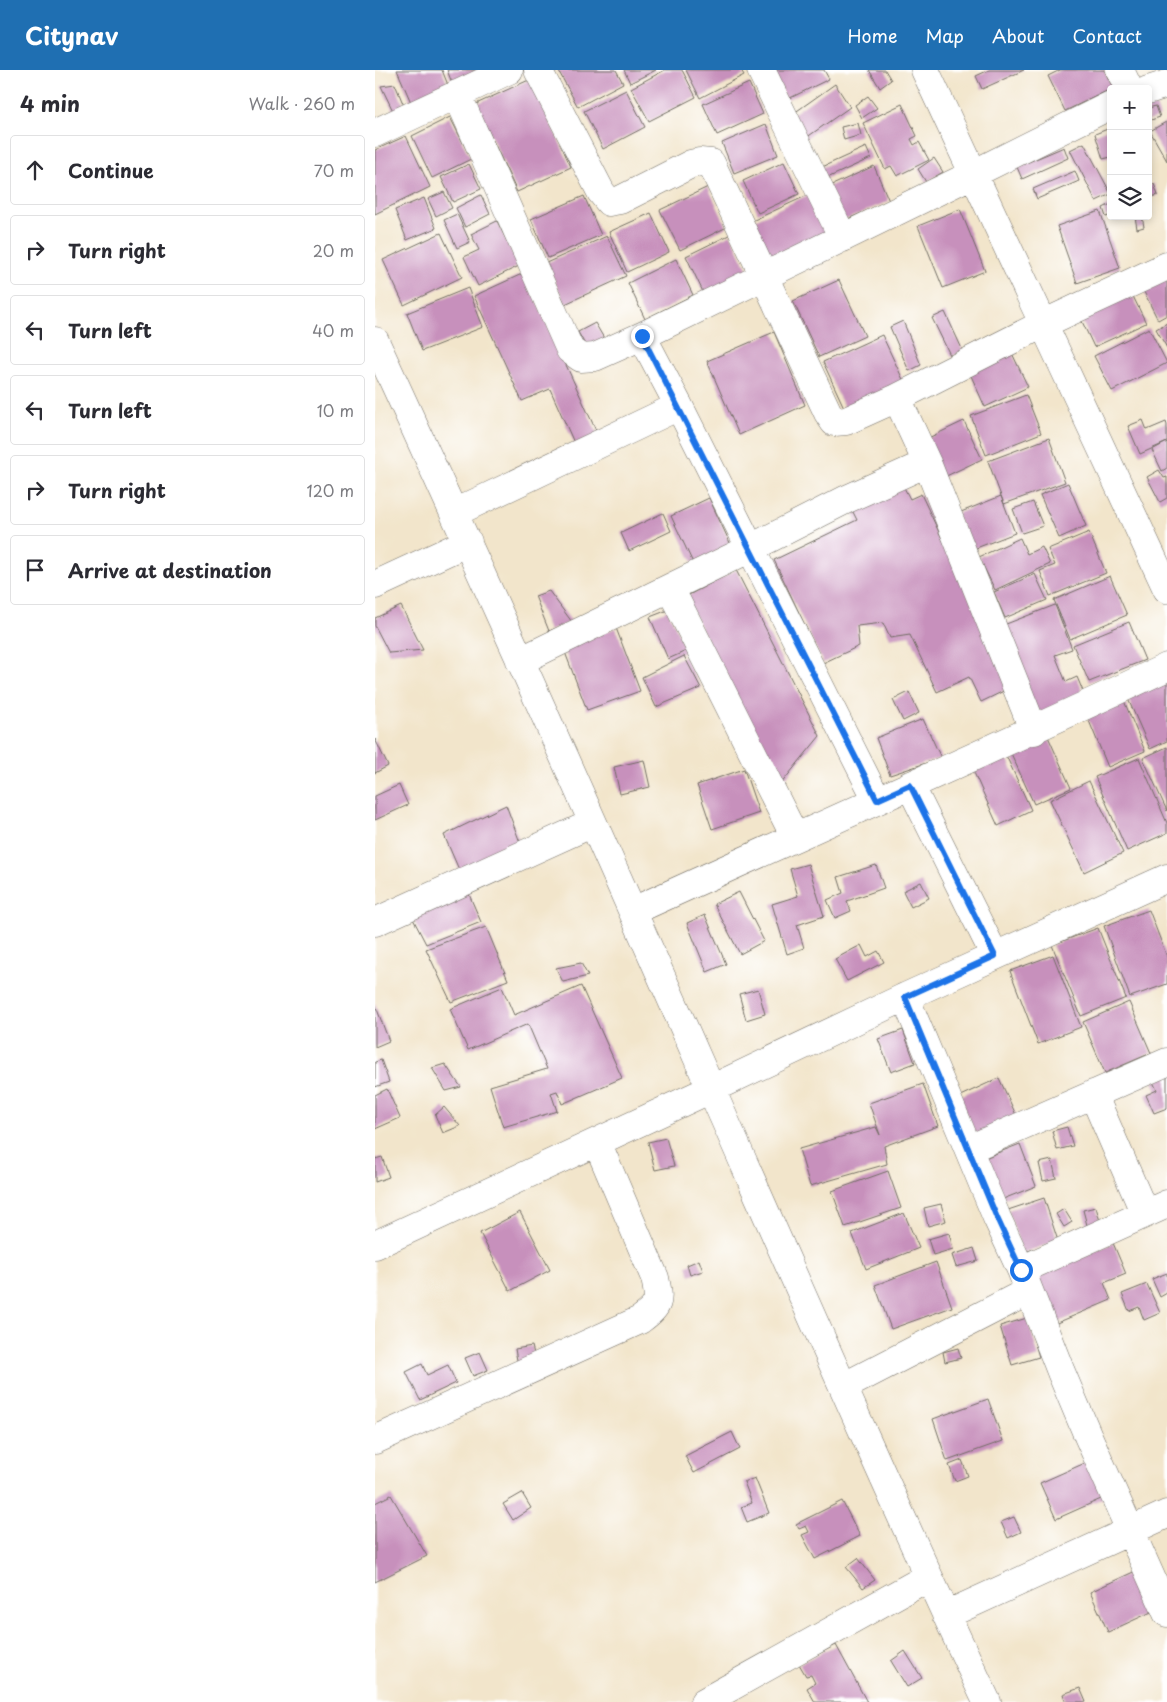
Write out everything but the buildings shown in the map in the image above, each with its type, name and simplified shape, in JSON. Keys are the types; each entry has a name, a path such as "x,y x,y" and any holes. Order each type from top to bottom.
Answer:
{"street":[{"path":"375,134 509,70"},
{"path":"538,70 601,192 609,202 620,200 691,164 700,162 711,163 828,413 834,422 846,421 897,398 1043,324 1167,266"},
{"path":"761,70 843,238"},
{"path":"925,70 1167,589"},
{"path":"1119,70 1127,85"},
{"path":"1152,89 1167,84"},
{"path":"457,94 570,350 581,358 595,357 642,336 1107,107"},
{"path":"642,336 877,800"},
{"path":"375,341 468,542 945,1615 987,1702"},
{"path":"897,398 927,463 1033,730"},
{"path":"454,513 679,406"},
{"path":"521,661 847,499 927,463"},
{"path":"375,585 468,542"},
{"path":"670,588 795,837"},
{"path":"633,911 1033,730 1167,667"},
{"path":"910,785 995,956"},
{"path":"377,916 593,823"},
{"path":"375,1245 905,997 1167,878"},
{"path":"905,997 997,1218 1025,1280 1068,1390 1167,1613"},
{"path":"969,1149 1167,1062"},
{"path":"843,1387 1025,1280 1156,1209 1093,1094"},
{"path":"375,1440 640,1320 654,1310 659,1297 655,1278 597,1142"},
{"path":"945,1615 1167,1514"},
{"path":"704,1702 928,1577"}],"route":[{"path":"642,336 877,800 910,785 995,956 905,997 997,1218 1021,1270"}]}
